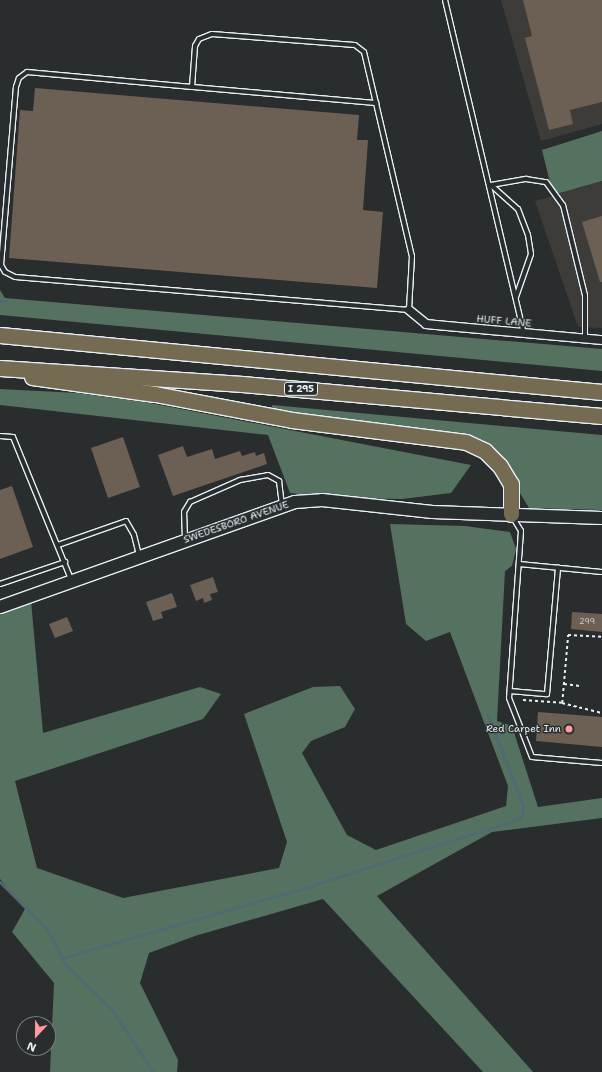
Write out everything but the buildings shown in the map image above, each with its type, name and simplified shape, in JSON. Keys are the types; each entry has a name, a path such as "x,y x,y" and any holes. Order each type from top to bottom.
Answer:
{"highway":[{"path":"0,335 602,392"},
{"name":"I 295","path":"0,368 242,384 602,416"},
{"path":"0,372 73,385 155,394 292,420 466,442 485,451 500,466 511,484 511,514"},
{"path":"550,387 602,389"}],"street":[{"name":"HUFF LANE","path":"410,310 426,324 602,340"},
{"name":"SWEDESBORO AVENUE","path":"0,606 282,504 322,500 405,510 602,518"}],"lane":[{"path":"445,0 491,185 524,333"},
{"path":"192,87 195,46 199,39 212,34 355,45 364,52 376,102 412,256 410,310 15,277 5,272 1,265 16,87 19,78 27,72 192,87 376,102"},
{"path":"491,185 526,179 546,182 563,205 585,295 585,338"},
{"path":"491,185 518,209 528,235 531,254 516,298"},
{"path":"0,436 13,437 65,562 71,580"},
{"path":"184,539 184,512 190,502 240,480 268,475 279,481 282,504"},
{"path":"511,514 521,531 510,698 532,756 602,763"},
{"path":"58,545 126,520 134,535 139,555"},
{"path":"0,584 65,562"},
{"path":"519,564 602,572"},
{"path":"510,691 547,694 558,567"}],"path":[{"path":"562,703 568,635 602,637"},
{"path":"564,684 580,686"},
{"path":"523,700 562,703 602,713"}],"shaded area":[{"path":"501,0 602,0 602,124 541,141"},
{"path":"602,181 602,328 578,327 535,201"}],"green space":[{"path":"602,131 602,181 553,195 542,150"},
{"path":"0,290 5,298 602,349 602,371 0,315"},
{"path":"0,389 78,393 145,402 471,465 451,493 402,499 333,498 290,493 268,435 0,405"},
{"path":"272,405 602,435 602,510 529,508 497,455 272,413"},
{"path":"390,524 465,526 510,532 516,549 512,566 505,571 497,721 512,726 538,807 602,798 602,818 492,832 377,896 533,1072 483,1072 323,899 195,936 149,953 140,983 178,1060 177,1072 50,1072 51,1056 56,1056 56,1016 53,1016 54,983 12,932 25,909 0,879 0,612 31,601 43,733 200,687 221,694 203,719 15,781 37,868 123,898 279,868 287,842 244,714 313,687 340,686 355,709 345,727 311,741 302,753 347,835 376,850 506,806 508,786 450,632 426,641 406,624"}],"waterway":[{"path":"0,301 6,301"},
{"path":"62,958 304,888 519,819 523,813 523,805 488,715"},
{"path":"0,882 46,928 66,965 113,1011 153,1072"}],"place":[{"name":"Red Carpet Inn","path":"569,729"}]}
